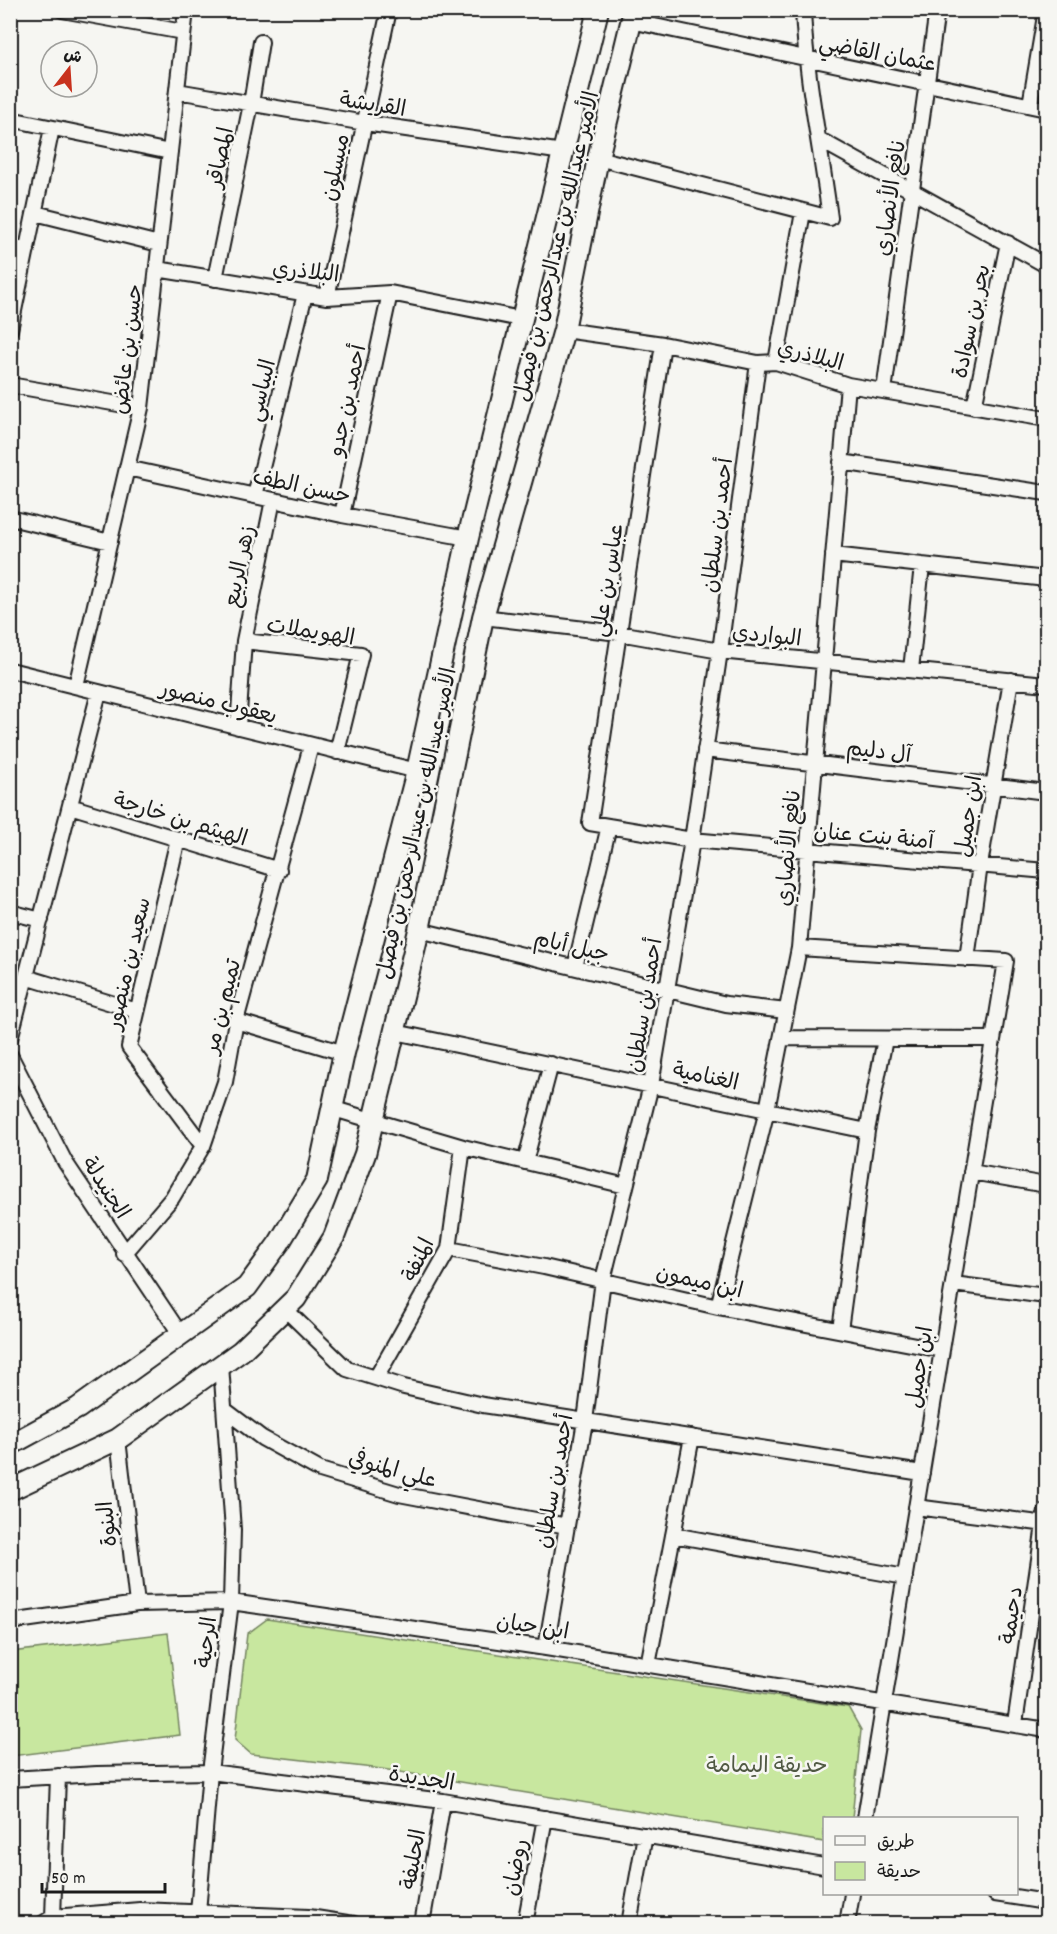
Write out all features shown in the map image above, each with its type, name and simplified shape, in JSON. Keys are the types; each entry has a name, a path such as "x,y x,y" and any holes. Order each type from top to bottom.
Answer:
{"main road":[{"name":"الأمير عبدالله بن عبدالرحمن بن فيصل","path":"10,1445 78,1408 247,1287 279,1243 317,1180 344,1053 417,771 468,538 563,152 594,11"},
{"name":"الأمير عبدالله بن عبدالرحمن بن فيصل","path":"10,1490 118,1439 241,1351 296,1298 334,1237 366,1154 419,930 483,617 564,330 598,158 633,16"},
{"path":"10,1504 118,1439"}],"street":[{"name":"حسن بن عائض","path":"76,686 141,408 186,10"},
{"name":"ميسلون","path":"327,297 389,10"},
{"path":"598,158 830,218 820,140 805,60 803,10"},
{"name":"نافع الأنصاري","path":"884,392 937,10"},
{"path":"65,11 183,32"},
{"name":"عثمان القاضي","path":"633,16 805,60 1047,109"},
{"path":"1030,105 1046,19"},
{"name":"المصاقر","path":"215,279 252,104 261,42"},
{"name":"القريشة","path":"177,91 365,123 563,152"},
{"path":"10,119 170,152"},
{"path":"10,330 52,128"},
{"path":"820,140 1047,265"},
{"path":"776,362 803,212"},
{"path":"35,213 159,244"},
{"name":"بحر بن سوادة","path":"974,407 1008,243"},
{"path":"10,247 27,250"},
{"name":"البلاذري","path":"157,269 327,297 390,293 521,319"},
{"name":"أحمد بن جدو","path":"342,515 390,293"},
{"name":"البياسي","path":"255,496 305,294"},
{"name":"البلاذري","path":"564,330 663,344 758,363 776,362 848,385 1047,419"},
{"name":"عباس بن علي","path":"590,823 663,344"},
{"name":"أحمد بن سلطان","path":"546,1648 585,1421 603,1280 651,1085 692,840 720,651 758,363"},
{"path":"10,385 141,408"},
{"name":"نافع الأنصاري","path":"718,1307 767,1110 800,948 848,385"},
{"path":"841,462 1047,493"},
{"name":"حسن الطف","path":"127,468 342,515 468,538"},
{"name":"زهر الربيع","path":"244,641 273,500"},
{"path":"10,518 110,542"},
{"path":"833,555 1047,579"},
{"path":"911,670 922,565"},
{"name":"البواردي","path":"483,617 619,633 720,651 1047,684"},
{"name":"الهويملات","path":"238,727 244,641 361,654 337,752"},
{"name":"يعقوب منصور","path":"10,670 417,771"},
{"name":"ابن جميل","path":"967,959 980,865 1011,680"},
{"path":"10,1039 99,692"},
{"name":"تميم بن مر","path":"124,1254 172,1198 202,1146 225,1082 236,1021 311,746"},
{"name":"آل دليم","path":"705,750 1047,792"},
{"name":"الهيثم بن خارجة","path":"70,806 279,870"},
{"name":"آمنة بنت عنان","path":"590,823 692,840 1047,871"},
{"path":"575,967 609,826"},
{"name":"سعيد بن منصور","path":"178,839 129,1047 202,1146"},
{"path":"10,912 41,920"},
{"name":"جبل أبام","path":"419,930 726,1004 786,1011"},
{"name":"ابن جميل","path":"800,948 1006,961 865,1817"},
{"path":"26,977 137,1011"},
{"path":"236,1021 344,1053"},
{"name":"الغنامية","path":"394,1032 867,1131"},
{"path":"781,1038 993,1039"},
{"path":"840,1330 867,1131 885,1039"},
{"name":"الجنيدلة","path":"10,1055 65,1162 124,1254 181,1335"},
{"path":"525,1162 551,1064"},
{"path":"334,1108 463,1148 626,1186"},
{"name":"المنفة","path":"376,1378 449,1250 463,1148"},
{"path":"971,1172 1047,1185"},
{"name":"ابن ميمون","path":"449,1250 603,1280 718,1307 942,1350"},
{"path":"953,1284 1047,1296"},
{"path":"285,1309 347,1369 376,1378 483,1405 922,1473"},
{"name":"الرحية","path":"198,1918 210,1772 231,1602 234,1530 222,1365"},
{"name":"علي المنوفي","path":"225,1410 262,1438 320,1470 399,1494 567,1526"},
{"path":"648,1665 692,1437"},
{"name":"البنوة","path":"118,1439 136,1604"},
{"path":"916,1507 1046,1520"},
{"name":"دحيمة","path":"1015,1724 1046,1520"},
{"path":"673,1535 905,1577"},
{"name":"ابن حيان","path":"10,1623 136,1604 231,1602 546,1648 1047,1730"},
{"name":"الجديدة","path":"11,1779 210,1772 443,1801 823,1866"},
{"path":"58,1776 48,1920 140,1910 198,1918 309,1917 354,1923"},
{"name":"الحليفة","path":"422,1923 443,1801"},
{"name":"روضان","path":"525,1923 545,1818"},
{"path":"630,1923 645,1835"},
{"path":"847,1923 852,1895"},
{"path":"1007,1895 1047,1902"}],"green space":[{"name":"حديقة اليمامة","path":"267,1619 848,1707 861,1730 852,1817 823,1817 823,1842 382,1769 251,1754 235,1740 247,1634"},
{"path":"168,1633 180,1735 11,1756 11,1652"}]}
